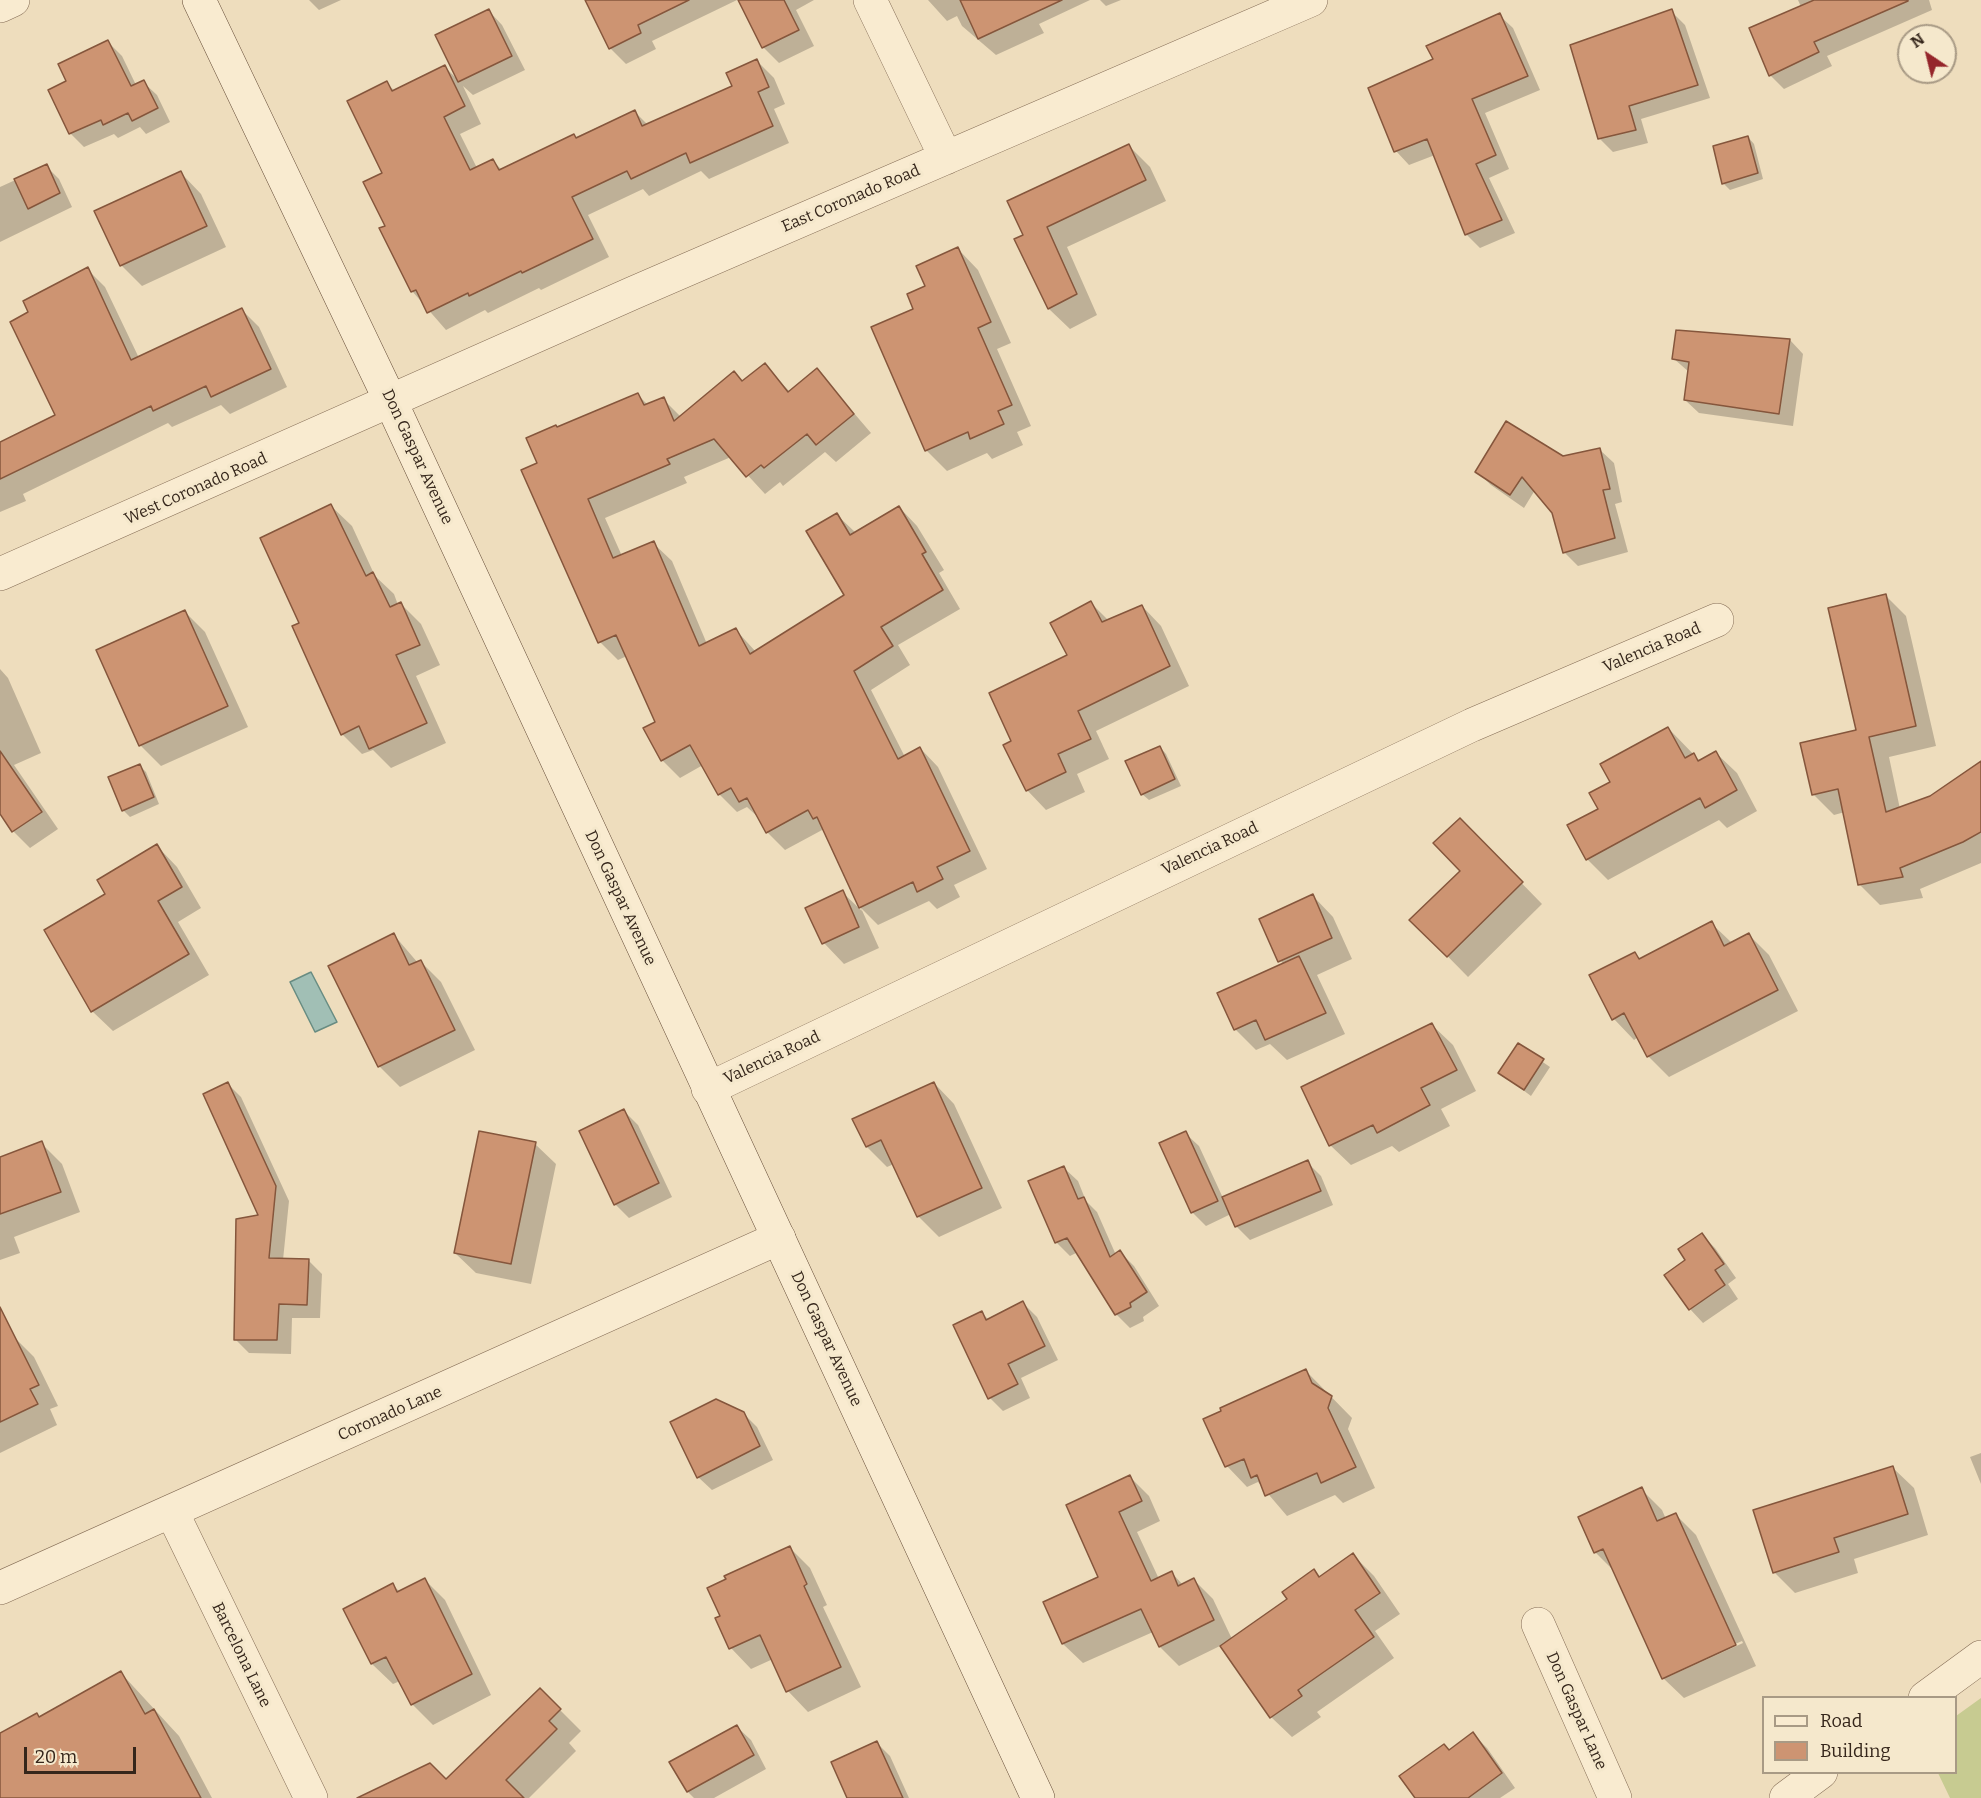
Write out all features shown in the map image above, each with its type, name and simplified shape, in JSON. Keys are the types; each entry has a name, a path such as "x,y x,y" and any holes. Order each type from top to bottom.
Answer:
{"street":[{"path":"0,6 14,0"},
{"name":"Don Gaspar Avenue","path":"199,0 390,400 1038,1798"},
{"path":"870,0 946,158"},
{"name":"East Coronado Road","path":"390,400 1311,0"},
{"name":"West Coronado Road","path":"0,574 256,462 390,400"},
{"name":"Valencia Road","path":"708,1089 1472,725 1717,620"},
{"name":"Coronado Lane","path":"0,1588 779,1238"},
{"name":"Barcelona Lane","path":"172,1512 311,1798"},
{"name":"Don Gaspar Lane","path":"1538,1624 1615,1798"},
{"path":"1928,1696 1981,1657"},
{"path":"1786,1798 1820,1774"}],"green space":[{"path":"1981,1698 1981,1798 1950,1798 1938,1774 1957,1774 1957,1715"}],"water":[{"path":"311,972 337,1022 315,1032 290,982"}],"building":[{"path":"585,0 689,0 638,25 641,33 609,49"},
{"path":"738,0 784,0 799,30 762,48"},
{"path":"960,0 1062,0 978,39"},
{"path":"1814,0 1908,1 1814,42 1819,52 1769,76 1749,28"},
{"path":"489,9 512,56 458,82 435,35"},
{"path":"1672,9 1698,85 1629,106 1636,130 1598,139 1570,45"},
{"path":"1500,13 1528,76 1472,99 1496,155 1476,164 1502,220 1465,235 1427,139 1394,152 1368,88 1433,59 1426,46"},
{"path":"108,40 131,86 144,80 158,108 132,121 128,113 103,125 101,120 69,134 48,90 66,81 58,64"},
{"path":"757,59 769,87 758,92 773,126 690,163 686,153 631,179 627,171 572,197 593,239 522,273 521,271 469,296 468,293 427,313 416,290 411,292 379,228 385,226 363,182 382,173 347,101 387,81 392,91 445,65 465,106 444,117 470,170 493,159 499,170 574,134 576,138 635,110 642,126 732,86 726,73"},
{"path":"1748,136 1758,173 1722,184 1713,146"},
{"path":"1129,144 1146,180 1047,227 1077,294 1048,309 1014,239 1023,235 1007,201"},
{"path":"47,164 60,193 28,209 14,179"},
{"path":"181,171 207,226 120,266 94,211"},
{"path":"958,247 991,322 978,328 1012,405 998,411 1004,424 970,439 968,432 925,451 871,327 913,309 907,294 925,286 916,266"},
{"path":"88,267 131,360 242,308 271,369 211,397 206,386 153,411 151,406 0,479 0,442 55,415 10,322 28,312 23,301"},
{"path":"1676,330 1790,339 1779,414 1684,400 1689,362 1672,359"},
{"path":"765,363 788,392 817,368 854,414 816,445 807,434 764,468 761,465 746,477 714,439 667,459 670,464 588,499 613,558 654,541 699,646 736,628 750,654 844,595 806,531 837,513 850,535 899,506 926,552 922,554 943,590 881,627 893,646 854,671 898,759 920,747 970,851 937,867 943,879 917,892 913,882 859,908 817,817 813,819 808,810 766,833 747,798 739,802 731,788 718,795 690,745 661,761 643,728 655,722 616,635 598,643 521,470 537,463 526,438 638,393 644,405 664,397 674,421 734,371 742,381"},
{"path":"1506,421 1563,456 1600,448 1610,489 1603,490 1615,538 1563,553 1552,513 1522,477 1510,495 1475,472"},
{"path":"331,504 366,576 373,572 390,607 401,602 420,645 396,655 427,723 369,749 359,726 341,735 292,626 299,623 260,538"},
{"path":"1886,594 1916,726 1869,737 1886,812 1930,796 1981,761 1981,832 1963,842 1900,868 1903,877 1858,885 1838,789 1812,795 1800,743 1856,730 1828,608"},
{"path":"1091,601 1102,622 1142,605 1170,666 1078,711 1091,739 1058,754 1066,772 1026,791 1003,745 1011,741 989,693 1067,655 1050,623"},
{"path":"185,610 228,706 139,746 96,650"},
{"path":"1668,727 1685,758 1694,753 1698,761 1716,751 1737,790 1705,808 1700,798 1586,860 1567,825 1598,809 1589,793 1610,782 1600,764"},
{"path":"1160,746 1175,779 1141,795 1125,761"},
{"path":"0,751 42,812 12,832 0,814"},
{"path":"140,764 154,797 122,811 108,777"},
{"path":"1460,818 1523,882 1447,957 1409,920 1460,871 1433,843"},
{"path":"157,844 182,887 158,901 189,954 91,1012 44,930 105,894 97,880"},
{"path":"843,890 859,927 822,944 805,908"},
{"path":"1313,894 1332,938 1278,962 1259,919"},
{"path":"1712,921 1724,946 1749,933 1778,990 1647,1057 1624,1013 1612,1020 1589,975 1635,952 1639,959"},
{"path":"394,933 409,965 421,960 455,1030 378,1067 328,966"},
{"path":"1299,956 1326,1013 1265,1040 1256,1020 1234,1030 1217,993"},
{"path":"1432,1023 1457,1070 1421,1088 1430,1105 1377,1133 1373,1125 1329,1146 1301,1087"},
{"path":"1518,1043 1544,1059 1524,1090 1498,1073"},
{"path":"228,1082 276,1186 269,1258 309,1259 307,1305 279,1304 277,1340 234,1340 236,1219 258,1215 203,1094"},
{"path":"934,1082 982,1188 917,1217 881,1140 866,1147 852,1119"},
{"path":"624,1109 659,1183 614,1205 579,1131"},
{"path":"479,1131 536,1142 511,1264 454,1253"},
{"path":"1186,1131 1218,1201 1191,1213 1159,1143"},
{"path":"42,1141 61,1192 0,1214 0,1157"},
{"path":"1308,1160 1321,1191 1235,1227 1222,1197"},
{"path":"1064,1166 1078,1199 1084,1197 1110,1257 1120,1250 1147,1292 1130,1303 1131,1307 1115,1315 1067,1238 1055,1243 1028,1181"},
{"path":"1702,1233 1724,1264 1715,1270 1725,1285 1689,1310 1664,1275 1685,1260 1678,1249"},
{"path":"1023,1301 1045,1346 1008,1364 1018,1384 988,1399 953,1325 982,1311 986,1320"},
{"path":"0,1307 39,1385 30,1389 38,1404 0,1422"},
{"path":"1306,1369 1312,1383 1332,1396 1328,1408 1356,1467 1321,1483 1317,1473 1265,1496 1257,1475 1251,1478 1244,1459 1225,1467 1203,1419 1221,1411 1220,1408"},
{"path":"716,1399 744,1412 760,1446 697,1478 670,1422"},
{"path":"1893,1466 1908,1514 1834,1538 1839,1552 1773,1573 1753,1510"},
{"path":"1130,1475 1142,1501 1119,1512 1151,1581 1172,1571 1178,1586 1194,1578 1214,1620 1159,1647 1141,1609 1062,1644 1043,1602 1098,1577 1066,1505"},
{"path":"1642,1487 1657,1521 1676,1513 1736,1645 1662,1679 1603,1549 1594,1553 1578,1517"},
{"path":"790,1546 807,1584 804,1586 841,1667 786,1692 760,1635 729,1649 715,1618 720,1616 707,1588 726,1579 724,1576"},
{"path":"1353,1553 1380,1593 1355,1610 1374,1637 1298,1690 1302,1696 1270,1718 1220,1646 1287,1599 1282,1592 1314,1569 1319,1577"},
{"path":"425,1578 472,1674 411,1705 386,1657 371,1664 343,1609 393,1583 397,1592"},
{"path":"121,1671 145,1714 154,1709 201,1798 0,1798 0,1733 37,1713 39,1717"},
{"path":"540,1688 561,1709 549,1721 557,1729 506,1780 524,1798 357,1798 430,1763 446,1779"},
{"path":"737,1725 754,1755 687,1792 669,1762"},
{"path":"1473,1732 1502,1773 1468,1798 1415,1798 1399,1776 1444,1744 1449,1750"},
{"path":"877,1741 903,1798 847,1798 831,1762"}]}
